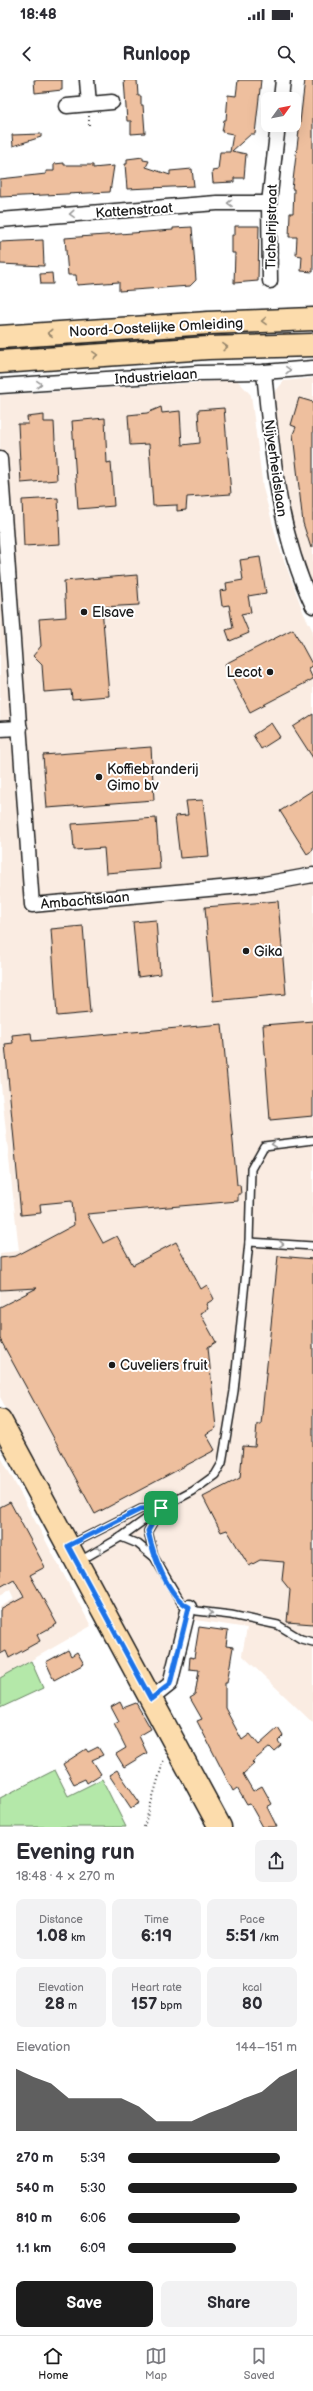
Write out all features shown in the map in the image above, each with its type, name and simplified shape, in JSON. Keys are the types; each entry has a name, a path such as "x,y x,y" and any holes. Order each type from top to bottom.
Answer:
{"main road":[{"name":"Noord-Oostelijke Omleiding","path":"0,337 208,323 313,319"},
{"name":"Noord-Oostelijke Omleiding","path":"0,362 208,348 313,345"},
{"path":"0,1420 220,1827"}],"street":[{"path":"87,80 88,104"},
{"path":"282,92 283,80"},
{"path":"67,106 112,102"},
{"name":"Tichelrijstraat","path":"270,280 269,203 277,132"},
{"name":"Kattenstraat","path":"0,220 217,204 269,203"},
{"name":"Industrielaan","path":"0,386 198,373 264,372 313,368"},
{"name":"Nijverheidslaan","path":"264,372 277,492 298,569 313,606"},
{"name":"Ambachtslaan","path":"0,459 32,905 264,884 313,875"},
{"path":"0,729 20,728"},
{"path":"151,1699 170,1684 189,1607"}],"lane":[{"path":"73,1554 121,1537 161,1508 193,1491 215,1475 222,1463 234,1391 249,1242 251,1169 264,1146 313,1140"},
{"path":"249,1242 313,1246"},
{"path":"73,1554 141,1509 161,1508"},
{"path":"161,1508 148,1531 154,1557 174,1593 182,1604 197,1611 231,1615 278,1625 301,1639 313,1642"},
{"path":"121,1537 138,1544 154,1557"}],"path":[{"path":"144,1827 162,1762 166,1757 179,1752"}],"shaded area":[{"path":"313,378 313,589 291,525 280,473 272,402 275,392 284,381"},
{"path":"237,380 251,395 263,488 278,544 304,614 313,631 313,1723 242,1655 247,1628 183,1618 166,1682 161,1686 155,1685 0,1397 0,1253 19,1251 0,1076 0,395"},
{"path":"0,1455 91,1626 0,1678 0,1607 14,1599 10,1590 0,1595"}],"green space":[{"path":"31,1661 43,1688 0,1708 0,1678"},
{"path":"55,1770 68,1796 102,1779 126,1827 0,1827 0,1798"}],"building":[{"path":"34,80 62,80 62,90 35,93"},
{"path":"124,80 137,80 138,96 141,96 141,105 143,105 145,133 131,134 131,121 127,121"},
{"path":"238,80 261,80 255,134 251,134 232,151 246,154 244,178 234,178 234,182 213,183 212,171 218,170 220,152 230,152 233,134 222,132 224,120 226,120 228,95 236,96"},
{"path":"305,80 313,80 313,272 301,271 302,256 296,255 297,237 289,237 290,213 293,213 294,189 292,189 299,132 301,132 301,114"},
{"path":"41,134 41,137 13,146 12,135"},
{"path":"143,157 143,160 149,161 146,167 170,175 170,171 192,169 194,186 127,189 125,164 127,164 127,159"},
{"path":"64,163 64,165 93,165 93,168 114,166 110,192 0,197 0,179 46,174 46,171 54,171 54,164"},
{"path":"235,226 259,226 258,281 234,283 235,253 232,253 232,235 235,235"},
{"path":"192,227 196,280 190,286 119,291 119,282 77,285 76,275 68,275 65,238 173,230 173,228"},
{"path":"43,240 44,266 0,264 0,242"},
{"path":"52,273 53,284 41,284 40,274"},
{"path":"299,398 313,402 313,547 311,548 303,523 293,434 296,427 291,425"},
{"path":"161,407 162,413 180,411 182,445 200,443 198,410 224,408 231,494 187,497 186,510 177,511 177,505 153,506 149,444 130,445 128,415 147,413"},
{"path":"44,415 44,422 54,422 57,480 21,483 18,424 28,424 27,417"},
{"path":"105,418 107,463 111,462 114,506 78,509 72,421"},
{"path":"58,498 60,544 24,546 22,500"},
{"path":"260,557 266,593 248,596 251,612 241,614 249,633 230,641 226,630 233,628 229,605 222,606 220,591 227,590 226,583 243,580 240,560"},
{"path":"137,575 139,605 102,607 109,696 72,699 71,690 44,692 42,665 33,656 41,646 39,619 66,617 64,581"},
{"name":"Lecot","path":"293,629 313,666 308,668 313,679 250,712 225,664"},
{"path":"313,714 313,758 293,727"},
{"path":"271,723 280,737 261,749 253,735"},
{"name":"Koffiebranderij Gimo bv","path":"151,747 154,800 47,808 43,755"},
{"path":"313,790 313,850 307,854 280,811"},
{"path":"203,800 209,856 180,858 175,816 188,815 186,801"},
{"path":"156,818 160,869 106,873 104,848 74,850 72,824"},
{"name":"Gika","path":"278,901 286,994 213,1001 205,907"},
{"path":"156,920 160,974 138,977 133,922"},
{"path":"83,926 90,1013 57,1016 51,929"},
{"path":"313,1021 313,1116 270,1120 263,1025"},
{"path":"222,1024 237,1185 240,1185 241,1194 238,1194 238,1201 87,1214 103,1243 117,1236 133,1265 176,1242 201,1289 207,1285 214,1299 206,1304 208,1309 200,1313 216,1342 208,1347 216,1428 206,1434 215,1450 95,1514 0,1339 0,1307 37,1288 0,1290 0,1258 16,1256 74,1225 72,1201 40,1204 41,1213 21,1215 5,1044 13,1043 12,1035 31,1033 32,1041"},
{"path":"278,1256 313,1259 313,1624 287,1622 290,1590 282,1580 284,1562 260,1560 249,1566 227,1530 221,1532 203,1497 240,1478 243,1446 255,1447 257,1424 261,1424"},
{"path":"10,1502 45,1567 30,1575 57,1624 37,1635 40,1641 9,1658 6,1651 0,1654 0,1610 24,1597 14,1579 0,1587 0,1507"},
{"path":"199,1627 228,1631 226,1646 233,1647 227,1683 225,1683 225,1708 242,1740 250,1734 259,1745 278,1728 283,1736 278,1741 281,1745 274,1751 270,1747 252,1762 254,1764 243,1774 253,1791 262,1786 272,1804 267,1807 277,1827 263,1827 250,1804 247,1805 237,1788 233,1791 197,1721 202,1719 190,1698 195,1695 199,1670 189,1669 190,1657 194,1658"},
{"path":"68,1650 71,1656 77,1652 84,1664 54,1680 46,1662"},
{"path":"120,1702 123,1708 136,1703 151,1729 139,1736 147,1753 124,1767 116,1754 126,1748 114,1724 119,1722 111,1707"},
{"path":"98,1747 103,1755 92,1760 101,1774 87,1783 85,1779 74,1784 63,1764 86,1749 88,1752"},
{"path":"117,1770 140,1803 131,1808 109,1775"}],"place":[{"name":"Elsave","path":"84,612"},
{"name":"Lecot","path":"270,672"},
{"name":"Koffiebranderij Gimo bv","path":"99,777"},
{"name":"Gika","path":"246,951"},
{"name":"Cuveliers fruit","path":"112,1365"}],"route":[{"path":"161,1508 148,1531 154,1557 174,1593 182,1604 189,1607 170,1684 151,1699 68,1546 141,1509 161,1508"}]}
